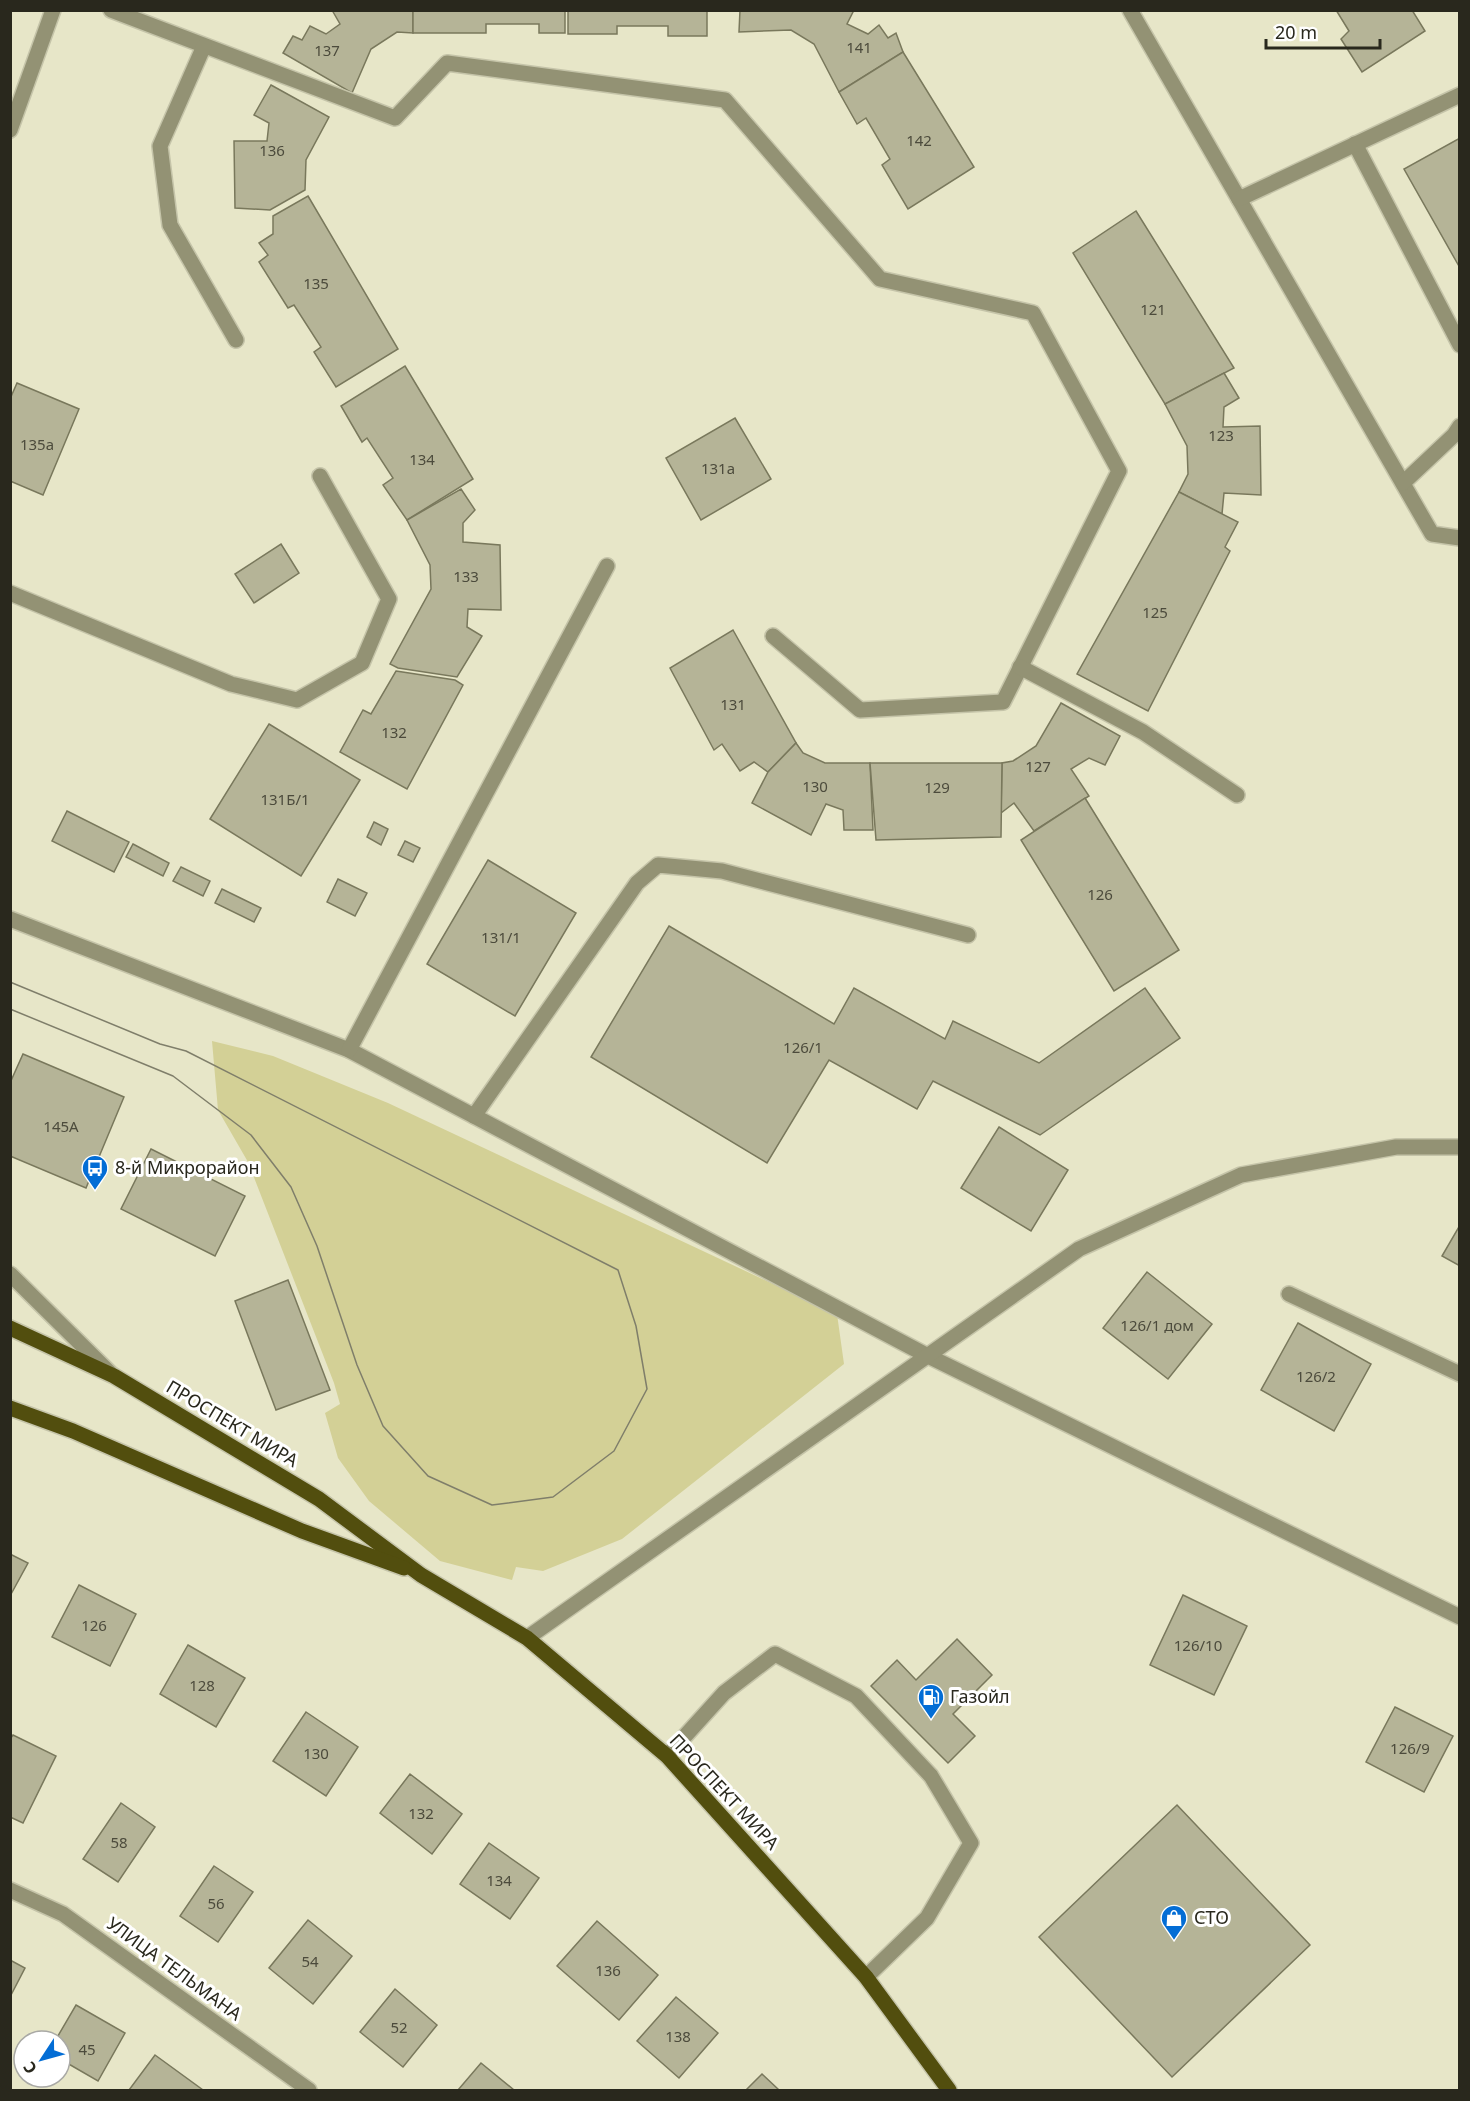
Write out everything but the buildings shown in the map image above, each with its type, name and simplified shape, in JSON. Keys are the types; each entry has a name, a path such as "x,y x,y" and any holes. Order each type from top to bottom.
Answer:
{"main road":[{"name":"ПРОСПЕКТ МИРА","path":"10,1328 114,1376 319,1499 421,1575 527,1638 667,1756 866,1977 948,2090"},
{"name":"ПРОСПЕКТ МИРА","path":"10,1408 73,1431 302,1531 421,1575"}],"street":[{"path":"10,130 52,10"},
{"path":"111,10 395,118 447,63 725,100 880,279 1033,313 1119,471 1003,702 860,710 773,636"},
{"path":"1130,10 1432,534 1460,538"},
{"path":"204,46 160,146 170,225 236,340"},
{"path":"1239,199 1460,95"},
{"path":"1355,144 1460,345"},
{"path":"1403,483 1454,435 1460,426"},
{"path":"10,592 231,684 297,700 362,663 389,599 320,476"},
{"path":"350,1050 607,566"},
{"path":"1020,667 1143,732 1237,795"},
{"path":"474,1116 637,883 658,865 722,871 968,935"},
{"path":"10,919 350,1050 926,1355 1460,1617"},
{"path":"527,1638 1079,1249 1241,1175 1396,1147 1460,1147"},
{"path":"10,1274 114,1376"},
{"path":"1289,1294 1460,1374"},
{"path":"667,1756 723,1693 775,1654 856,1695 931,1776 971,1843 927,1918 866,1977"},
{"name":"УЛИЦА ТЕЛЬМАНА","path":"10,1890 63,1914 309,2091"}],"shaded area":[{"path":"212,1041 273,1056 388,1103 837,1314 844,1364 622,1539 543,1571 516,1567 512,1580 440,1561 369,1501 338,1458 325,1413 340,1404 334,1383 248,1162 218,1110"}],"tram line":[{"path":"10,982 160,1044 186,1051 618,1270 636,1326 647,1389 614,1451 553,1497 492,1505 428,1476 383,1426 357,1365 317,1246 291,1187 251,1135 173,1076 10,1009"}],"place":[{"name":"8-й Микрорайон","path":"95,1191"},
{"name":"Газойл","path":"931,1720"},
{"name":"СТО","path":"1174,1941"}]}
